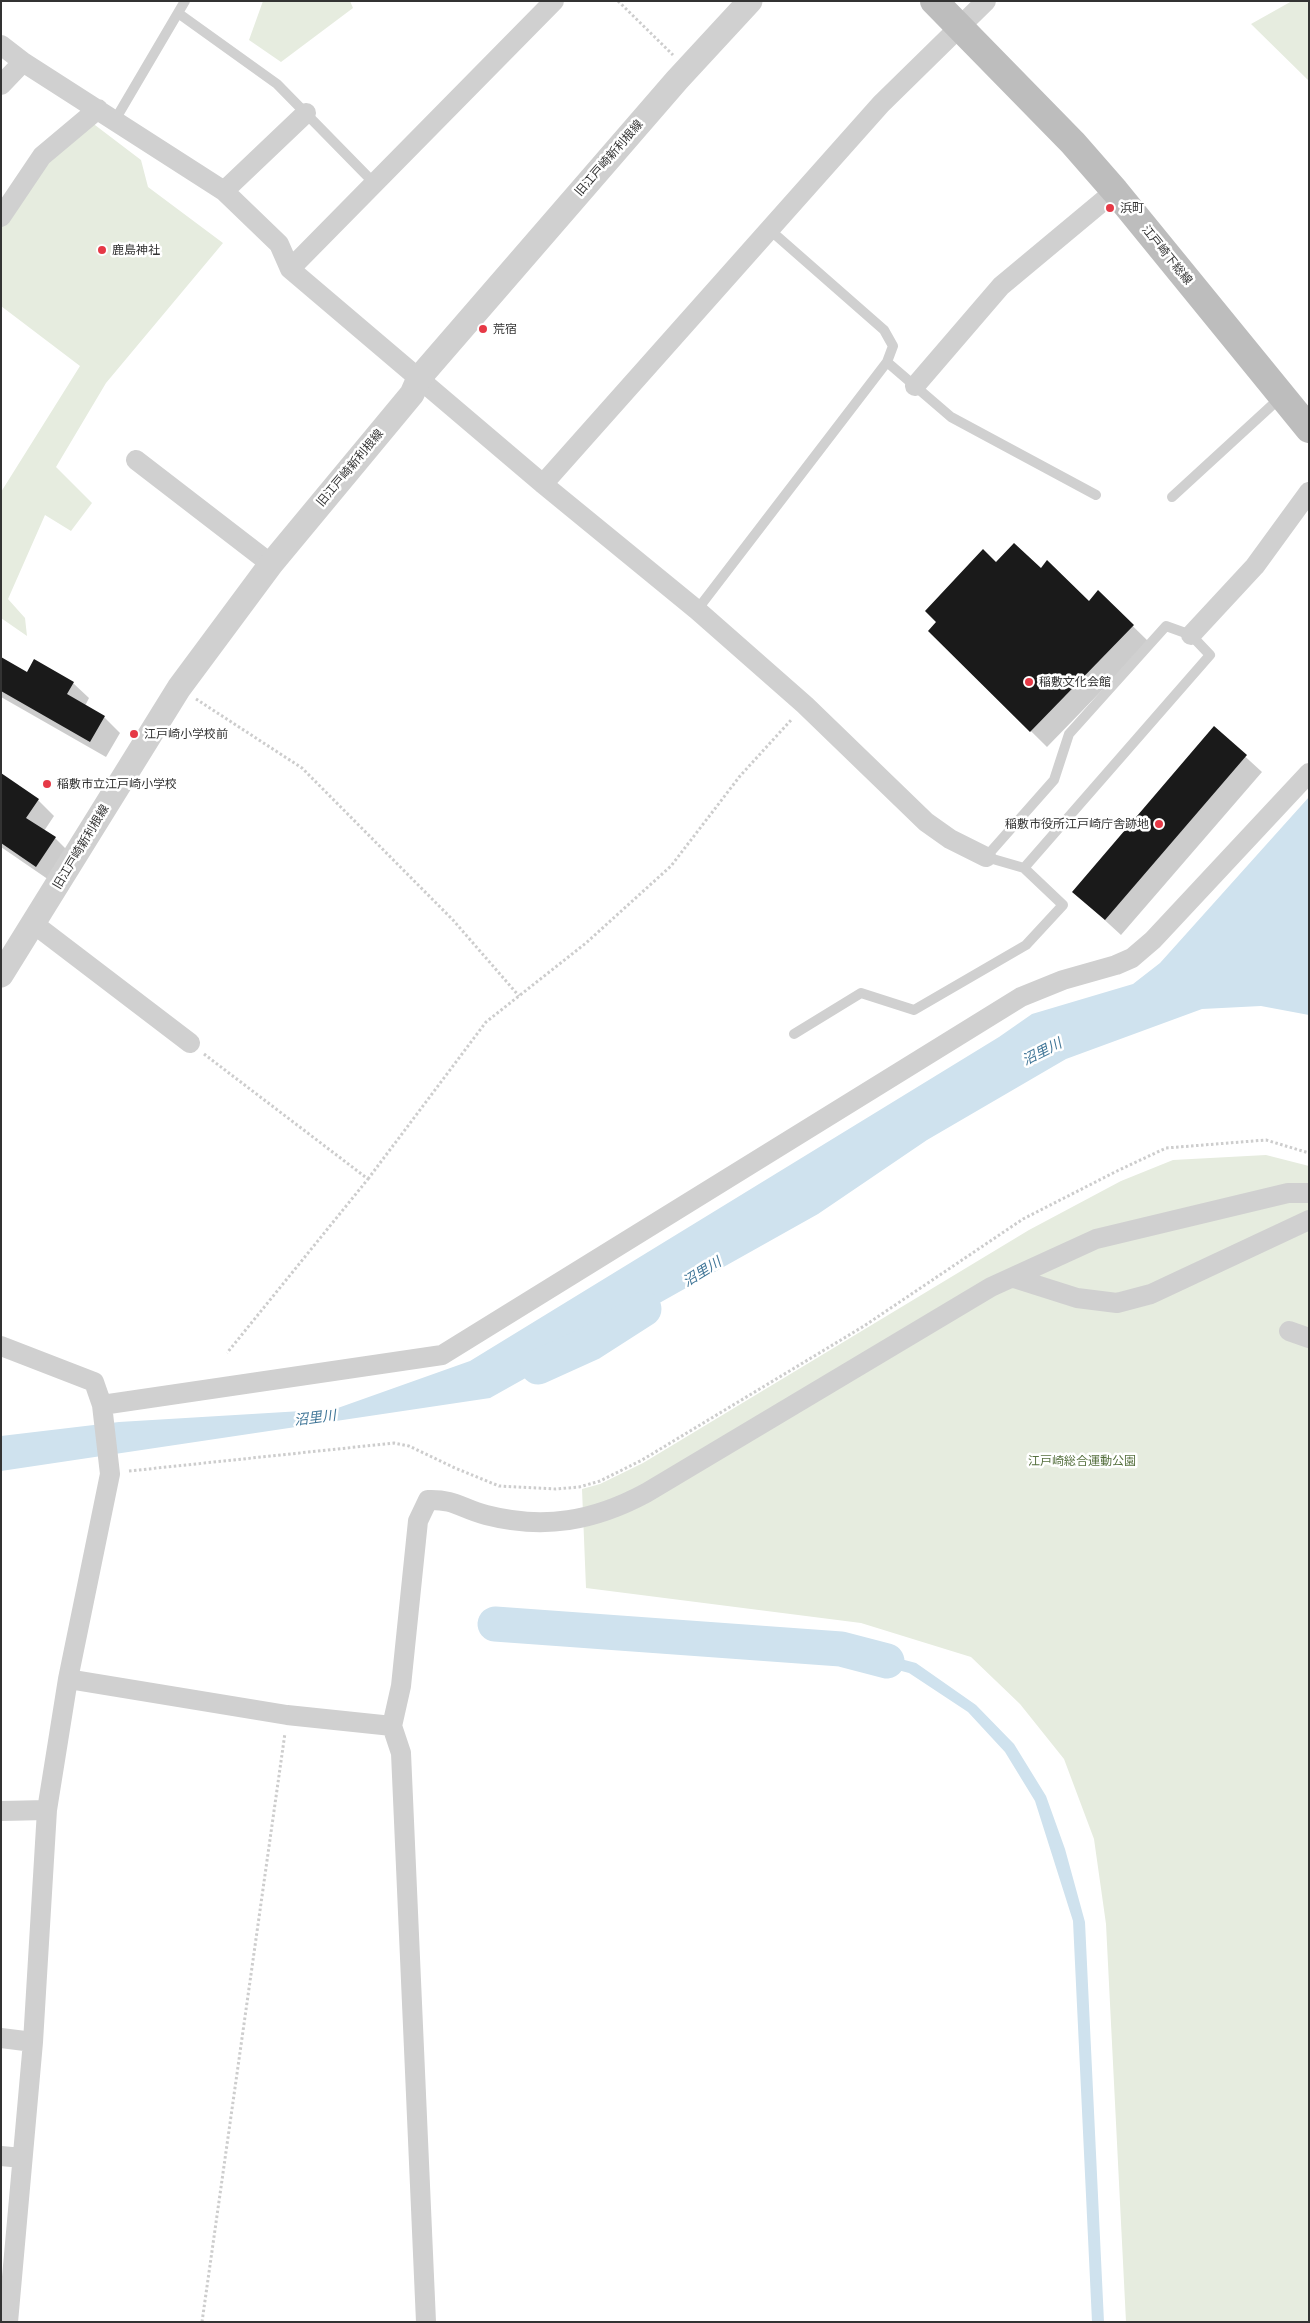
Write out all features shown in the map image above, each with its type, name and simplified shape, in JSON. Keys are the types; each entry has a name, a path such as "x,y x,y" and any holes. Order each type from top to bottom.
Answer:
{"main road":[{"name":"江戸崎下総線","path":"934,1 1073,143 1115,191 1309,429"}],"street":[{"path":"290,270 554,1"},
{"name":"旧江戸崎新利根線","path":"1,975 179,688 271,564 412,394 419,378 687,69 750,1"},
{"path":"543,484 881,104 986,1"},
{"path":"1,44 23,62 98,108 224,191 279,244 290,270 543,484 697,610 804,705 926,822 950,839 986,857"},
{"path":"1,85 23,62"},
{"path":"1,217 42,156 98,108"},
{"path":"224,191 306,113"},
{"path":"915,386 1002,286 1115,191"},
{"path":"136,460 271,564"},
{"path":"1191,635 1255,566 1309,492"},
{"path":"102,1409 442,1355 1021,997 1063,980 1116,965 1132,958 1153,940 1309,772"},
{"path":"34,924 190,1043"},
{"path":"426,2322 401,1754 392,1726 401,1686 418,1521 428,1500 445,1499 484,1515 513,1522 545,1523 596,1516 624,1505 991,1287 1096,1239 1288,1192 1309,1193"},
{"path":"1014,1278 1077,1298 1118,1303 1151,1294 1309,1220"},
{"path":"1290,1331 1309,1338"},
{"path":"1,1346 94,1382 102,1409 109,1470 68,1679 47,1810 33,2042 8,2322"},
{"path":"68,1679 287,1715 392,1726"},
{"path":"1,1810 47,1810"},
{"path":"1,2038 33,2042"},
{"path":"1,2156 22,2158"}],"lane":[{"path":"115,120 184,1"},
{"path":"178,13 277,84 375,184"},
{"path":"697,610 886,362 893,346 884,330 770,230"},
{"path":"886,362 951,417 1096,495"},
{"path":"1172,497 1281,397"},
{"path":"794,1034 861,993 914,1010 1026,945 1063,905 1024,868 986,857 1054,780 1068,734 1166,626 1191,635 1210,654 1024,868"}],"path":[{"path":"618,1 687,69"},
{"path":"179,688 302,768 454,920 519,996"},
{"path":"227,1353 368,1179 486,1022 586,943 671,866 740,776 804,705"},
{"path":"190,1043 368,1179"},
{"path":"109,1470 394,1443 409,1446 499,1486 556,1489 586,1485 600,1481 642,1460 864,1326 1022,1219 1166,1148 1266,1140 1309,1153"},
{"path":"202,2322 287,1715"}],"green space":[{"path":"263,1 350,1 353,8 281,62 249,40"},
{"path":"1292,1 1309,1 1309,81 1251,24"},
{"path":"91,122 141,160 148,187 223,243 106,383 56,467 92,503 71,531 45,515 8,599 25,618 27,636 1,618 1,492 80,366 1,306 1,228 51,158"},
{"name":"江戸崎総合運動公園","path":"1266,1155 1309,1166 1309,2322 1126,2322 1106,1924 1094,1839 1064,1759 1020,1704 971,1657 861,1623 586,1588 582,1489 600,1484 643,1463 1029,1230 1121,1181 1173,1160"}],"water":[{"path":"1309,797 1309,1015 1261,1006 1202,1009 1066,1059 927,1140 818,1214 490,1398 1,1471 1,1436 119,1422 335,1409 470,1361 999,1037 1032,1014 1133,984 1160,963"},
{"path":"844,1644 916,1663 976,1705 1014,1744 1046,1796 1065,1849 1085,1922 1104,2322 1092,2322 1073,1921 1035,1801 1005,1752 968,1712 909,1673 838,1654"}],"building":[{"name":"稲敷文化会館","path":"1014,543 1041,568 1047,560 1089,601 1098,590 1134,625 1030,732 928,631 936,622 925,611 983,549 996,562"},
{"path":"1,657 27,672 34,659 74,682 67,694 105,716 90,742 1,691"},
{"name":"稲敷市役所江戸崎庁舎跡地","path":"1214,726 1247,755 1105,920 1072,892"},
{"path":"1,773 39,799 26,818 56,837 36,867 1,843"}],"waterway":[{"name":"沼里川","path":"538,1367 591,1343 644,1309"},
{"path":"495,1624 841,1649 887,1661"}],"place":[{"name":"浜町","path":"1110,208"},
{"name":"鹿島神社","path":"102,250"},
{"name":"荒宿","path":"483,329"},
{"name":"稲敷文化会館","path":"1029,682"},
{"name":"江戸崎小学校前","path":"134,734"},
{"name":"稲敷市立江戸崎小学校","path":"47,784"},
{"name":"稲敷市役所江戸崎庁舎跡地","path":"1159,824"}]}
